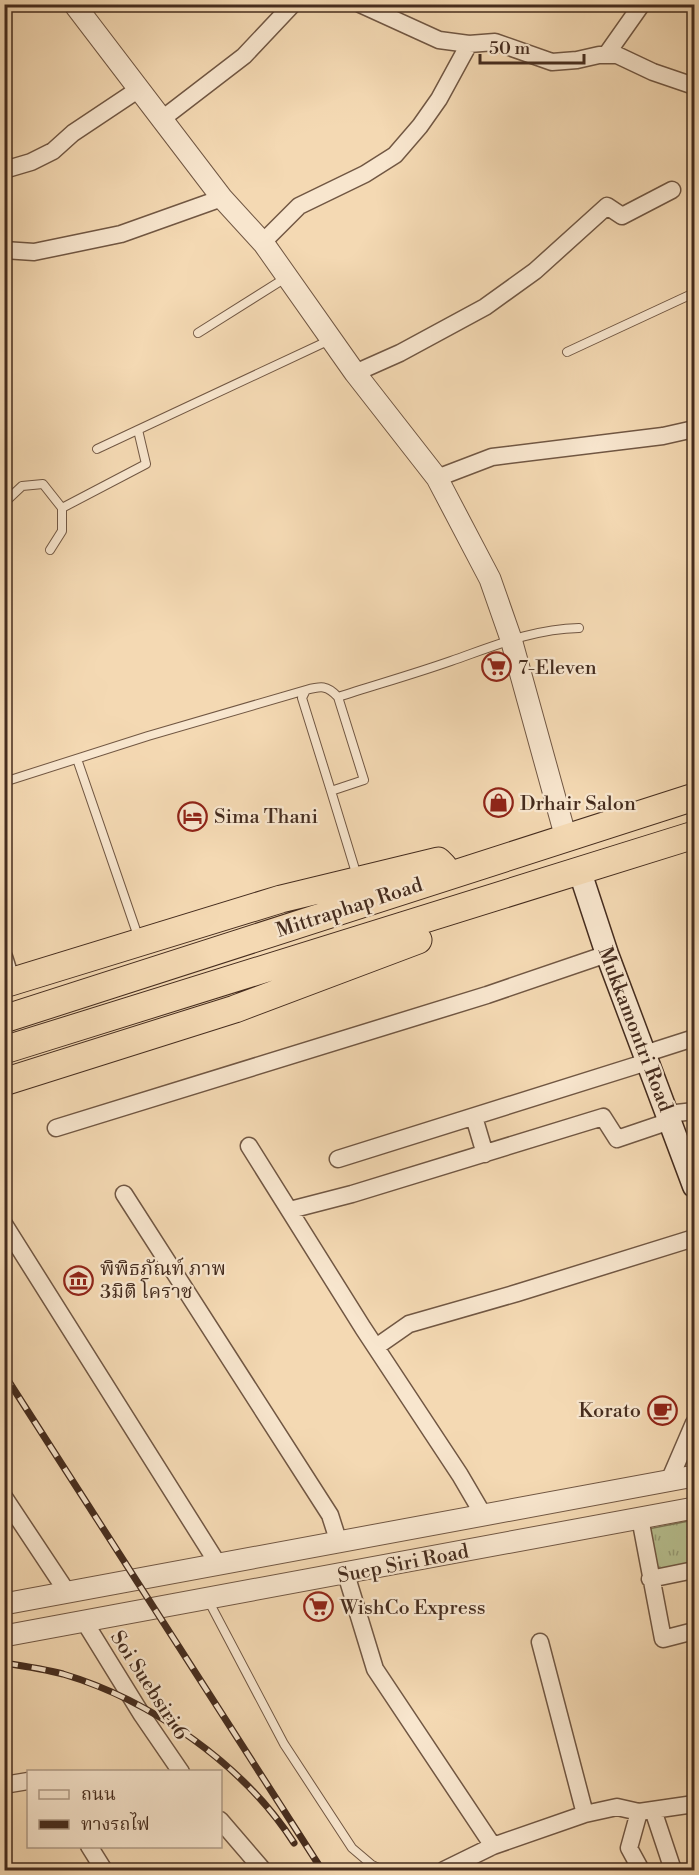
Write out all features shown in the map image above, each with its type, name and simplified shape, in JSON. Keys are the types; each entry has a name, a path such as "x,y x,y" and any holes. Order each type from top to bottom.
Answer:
{"highway":[{"name":"Mittraphap Road","path":"4,1019 694,797"},
{"name":"Mittraphap Road","path":"4,1050 694,835"},
{"path":"7,974 140,942 280,899 438,861 450,874"},
{"path":"4,1082 235,1009 457,926 460,909"}],"main road":[{"name":"Mukkamontri Road","path":"580,872 607,954 694,1186"}],"street":[{"path":"74,4 222,198 264,244 355,373 437,478 490,579 510,639 566,838"},
{"path":"162,119 244,56 293,4"},
{"path":"360,4 439,40 469,44 495,42 552,62 617,55 653,72 694,86"},
{"path":"606,55 642,4"},
{"path":"264,244 268,237 299,206 365,174 395,154 420,126 469,44"},
{"path":"4,170 31,162 52,151 73,133 139,89"},
{"path":"355,373 400,353 485,308 536,271 607,206 622,216 672,190"},
{"path":"4,250 34,252 121,234 222,198"},
{"path":"437,478 492,457 663,436 694,429"},
{"path":"56,1128 488,995 607,954"},
{"path":"338,1160 474,1117 645,1058 694,1038"},
{"path":"290,1210 352,1194 603,1117 617,1139 669,1117 694,1111"},
{"path":"474,1117 485,1154"},
{"path":"249,1146 484,1516"},
{"path":"124,1194 330,1515 375,1669 493,1846"},
{"path":"4,1224 218,1564"},
{"path":"376,1347 409,1324 518,1293 694,1238"},
{"path":"669,1481 694,1423"},
{"name":"Suep Siri Road","path":"4,1604 694,1476"},
{"path":"4,1497 84,1621"},
{"name":"Suep Siri Road","path":"4,1636 694,1508"},
{"path":"640,1518 663,1639 694,1631"},
{"path":"650,1579 694,1570"},
{"name":"Soi Suebsiri 6","path":"84,1621 142,1715 180,1770"},
{"path":"540,1642 585,1814"},
{"path":"4,1785 27,1781"},
{"path":"444,1870 493,1846 585,1814 617,1807 646,1811 694,1804"},
{"path":"641,1870 629,1848 646,1811"},
{"path":"646,1811 673,1870"},
{"path":"222,1822 263,1870"},
{"path":"90,1848 104,1870"}],"lane":[{"path":"198,333 287,276"},
{"path":"567,352 694,293"},
{"path":"97,449 332,339"},
{"path":"62,508 146,464 138,430"},
{"path":"4,503 22,486 43,484 62,508 62,531 50,550"},
{"path":"338,697 452,661 510,639 539,631 579,628"},
{"path":"4,782 318,687 330,689 338,697 364,780 331,791"},
{"path":"306,690 302,698 358,880"},
{"path":"77,759 140,942"},
{"path":"207,1598 284,1744 352,1848 372,1865 383,1870"}],"green space":[{"path":"694,1520 694,1570 657,1578 648,1529"}],"railway":[{"path":"4,1374 322,1870"},
{"path":"4,1663 63,1674 129,1700 162,1718 193,1739 249,1787 294,1843"}],"place":[{"name":"7-Eleven","path":"497,667"},
{"name":"Drhair Salon","path":"499,803"},
{"name":"Sima Thani","path":"193,816"},
{"name":"พิพิธภัณท์ ภาพ 3มิติ โคราช","path":"79,1280"},
{"name":"Korato","path":"662,1410"},
{"name":"WishCo Express","path":"319,1607"}]}
